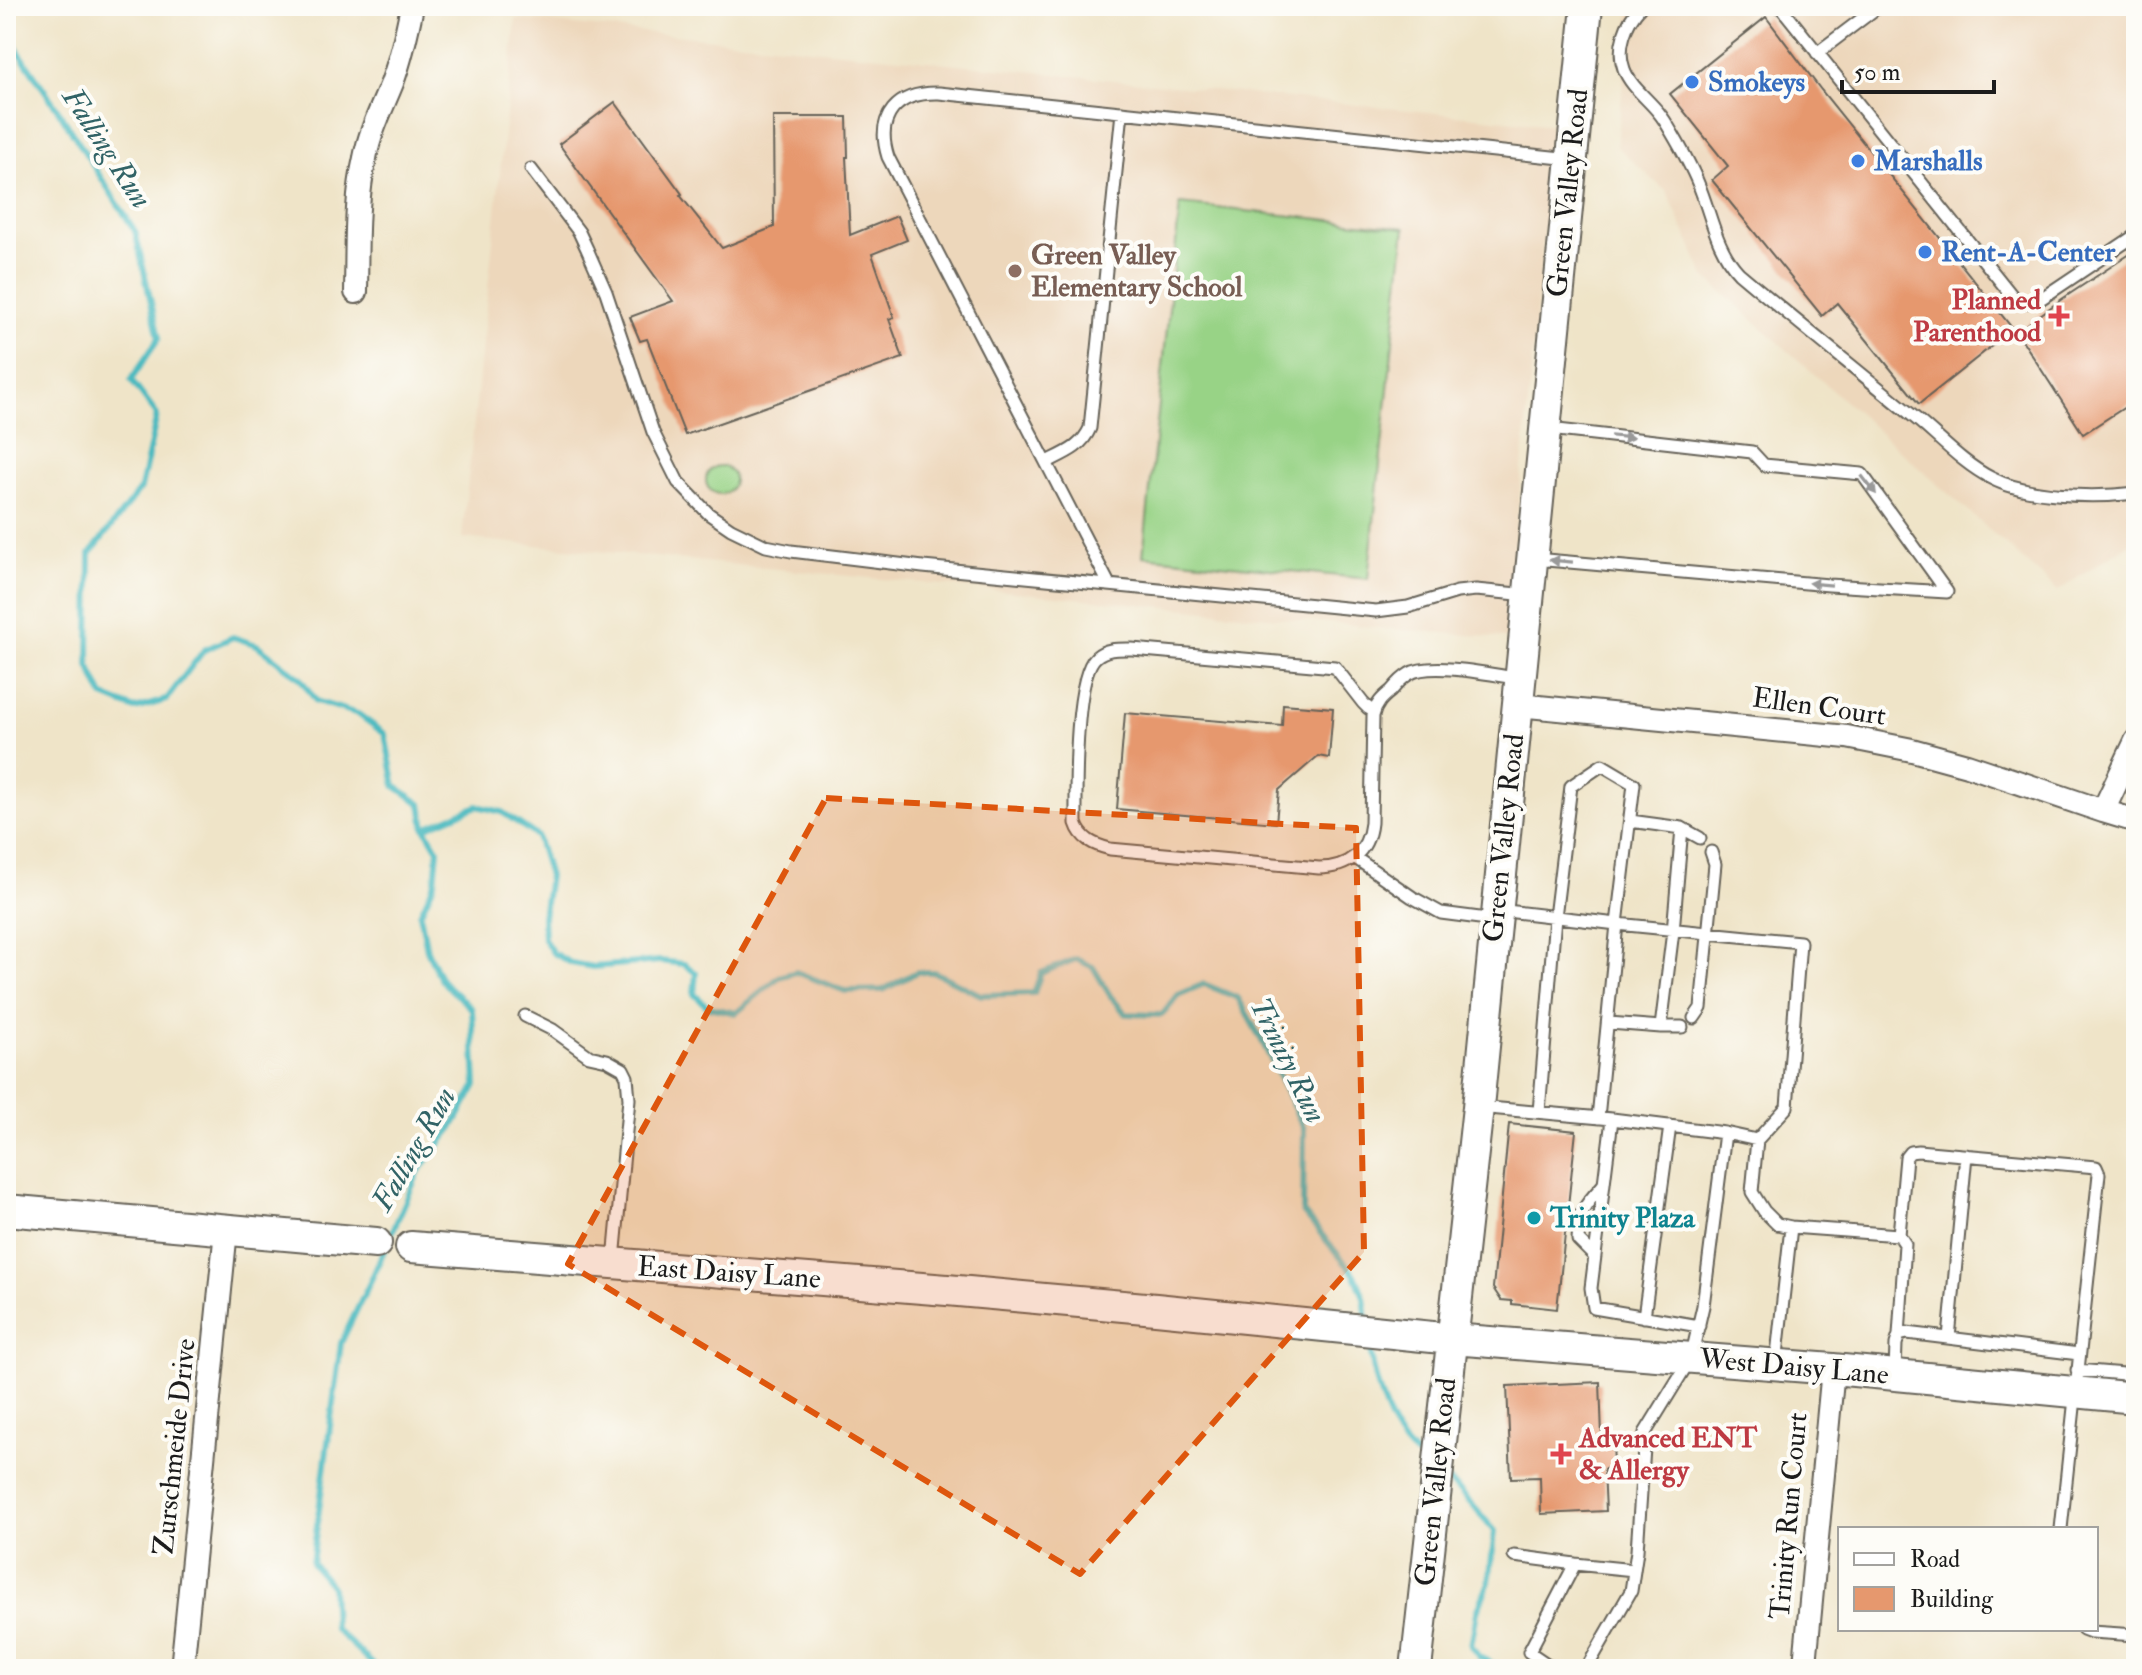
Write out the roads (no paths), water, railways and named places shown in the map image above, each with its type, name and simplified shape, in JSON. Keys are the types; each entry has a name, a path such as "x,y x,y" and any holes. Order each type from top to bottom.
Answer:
{"street":[{"path":"356,292 364,161 405,42 412,6"},
{"name":"Green Valley Road","path":"1416,1669 1478,1107 1587,6"},
{"name":"Ellen Court","path":"1519,692 1550,706 1847,737 1912,750 2136,821"},
{"path":"2103,811 2136,741"},
{"name":"East Daisy Lane","path":"6,1210 614,1265 947,1290 1452,1339"},
{"name":"Zurschmeide Drive","path":"182,1669 226,1230"},
{"name":"West Daisy Lane","path":"1452,1339 1895,1375 2076,1382 2136,1398"},
{"name":"Trinity Run Court","path":"1807,1669 1805,1664 1833,1369"}],"lane":[{"path":"1641,6 1634,13 1623,40 1624,70 1670,130 1699,185 1722,249 1739,273 1963,460 1993,479 2025,490 2056,494 2136,493"},
{"path":"1780,6 2017,302 2039,300 2136,235"},
{"path":"1817,53 1863,11 1879,6"},
{"path":"1109,584 888,157 884,129 898,104 908,96 922,92 1571,159"},
{"path":"1047,462 1074,449 1090,428 1122,112"},
{"path":"531,169 579,232 587,249 606,292 653,432 678,482 709,514 749,539 791,551 923,567 1376,611 1408,607 1457,592 1476,590 1528,595"},
{"path":"1531,559 1947,592 1862,474 1764,465 1752,452 1544,429"},
{"path":"1374,711 1368,708 1335,667 1132,649 1108,650 1094,659 1082,695 1076,823 1082,834 1093,843 1110,849 1319,868 1337,867 1364,847 1370,831 1374,711 1403,678 1422,669 1442,669 1519,692"},
{"path":"1539,1112 1555,917 1571,786 1602,765 1634,784 1598,1118"},
{"path":"1630,821 1682,828 1700,838"},
{"path":"1661,1027 1682,828"},
{"path":"1694,1018 1701,1008 1715,864 1711,852"},
{"path":"1354,857 1441,913 1555,917 1800,942 1787,1107 1757,1140 1752,1192 1777,1224 1899,1235"},
{"path":"525,1016 553,1030 589,1056 616,1064 627,1077 629,1099 614,1265"},
{"path":"1609,1023 1682,1027"},
{"path":"1478,1107 1612,1119 1757,1140"},
{"path":"1612,1119 1591,1288 1594,1308 1699,1326"},
{"path":"1644,1317 1670,1126"},
{"path":"1586,1669 1631,1591 1645,1433 1691,1358 1703,1306 1725,1133"},
{"path":"1895,1375 1905,1244 1899,1235 1906,1157 1910,1152 2096,1167 2099,1174 2061,1527"},
{"path":"1949,1338 1966,1155"},
{"path":"1595,1257 1578,1240 1578,1220 1585,1205 1604,1183"},
{"path":"1775,1364 1791,1227"},
{"path":"1899,1335 1907,1333 2079,1354"},
{"path":"2076,1382 2136,1375"},
{"path":"1514,1556 1634,1570"},
{"path":"1554,1669 1529,1652 1575,1564"},
{"path":"2088,1631 2136,1635"}],"waterway":[{"name":"Falling Run","path":"6,33 135,231 159,338 131,380 157,415 141,488 90,554 89,666 103,696 135,709 166,700 204,650 233,637 257,645 300,678 316,701 358,714 385,734 395,786 421,804 425,828 438,850 435,882 420,914 427,950 441,980 472,1009 476,1085 451,1130 419,1171 341,1343 312,1563 332,1587 334,1628 378,1669"},
{"name":"Trinity Run","path":"425,828 477,806 502,812 537,836 549,876 543,917 544,939 553,953 571,963 593,967 660,961 684,964 696,973 694,994 708,1007 736,1013 779,977 796,972 845,991 883,990 917,972 934,972 981,995 1034,993 1041,973 1076,959 1093,967 1111,997 1126,1014 1162,1015 1178,995 1204,984 1238,998 1304,1129 1303,1212 1355,1275 1364,1297 1367,1320"},
{"name":"Trinity Run","path":"1369,1339 1373,1367 1387,1413 1401,1440 1429,1466"},
{"name":"Trinity Run","path":"1447,1480 1495,1531 1489,1582 1477,1612 1471,1646 1479,1657 1503,1669"}],"place":[{"name":"Smokeys","path":"1692,82"},
{"name":"Marshalls","path":"1858,161"},
{"name":"Rent-A-Center","path":"1925,252"},
{"name":"Green Valley Elementary School","path":"1015,271"},
{"name":"Planned Parenthood","path":"2059,316"},
{"name":"Trinity Plaza","path":"1534,1218"},
{"name":"Advanced ENT & Allergy","path":"1561,1454"}]}
